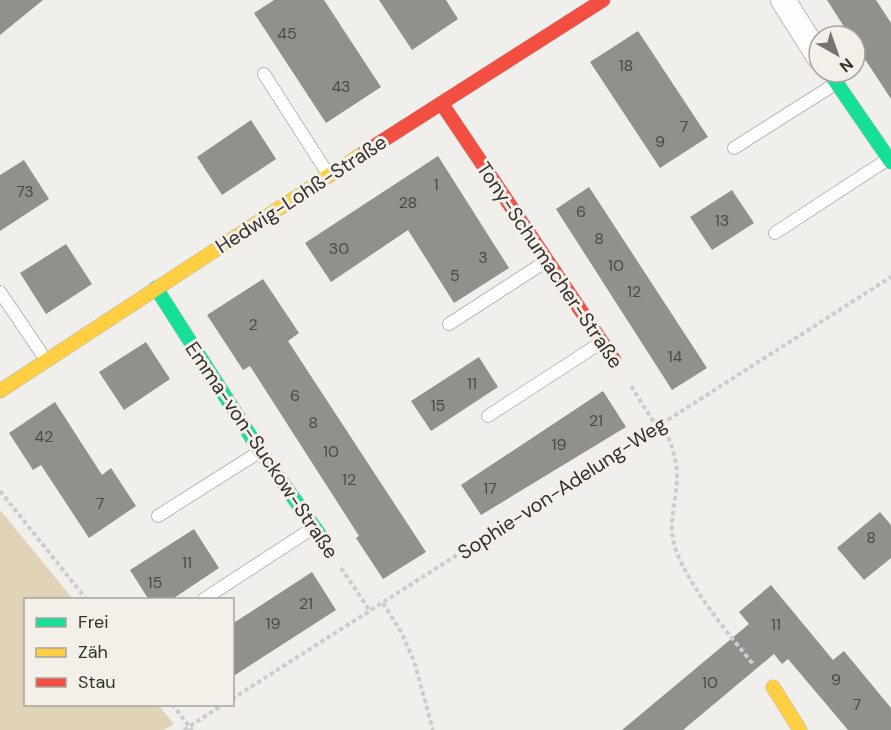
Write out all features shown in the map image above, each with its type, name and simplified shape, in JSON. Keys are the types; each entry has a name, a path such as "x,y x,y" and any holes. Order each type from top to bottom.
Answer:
{"street":[{"name":"Hedwig-Lohß-Straße","path":"0,391 329,175 603,0"},
{"path":"783,0 807,38"},
{"path":"837,84 890,160"},
{"name":"Tony-Schumacher-Straße","path":"442,104 614,360"},
{"name":"Emma-von-Suckow-Straße","path":"156,288 260,451 325,542"},
{"path":"773,687 800,730"}],"lane":[{"path":"264,74 329,175"},
{"path":"734,148 822,84"},
{"path":"776,233 890,160"},
{"path":"449,324 546,262"},
{"path":"0,291 46,361"},
{"path":"488,416 603,342"},
{"path":"158,516 260,451"},
{"path":"206,598 315,527"}],"path":[{"name":"Sophie-von-Adelung-Weg","path":"234,698 891,277"},
{"name":"Tony-Schumacher-Straße","path":"614,360 657,427"},
{"path":"663,423 672,446 677,480 672,535 679,556 709,610 773,687"},
{"path":"0,491 85,598"},
{"name":"Emma-von-Suckow-Straße","path":"325,542 370,611"},
{"path":"383,603 401,632 414,661 434,730"},
{"path":"173,706 191,728"},
{"path":"184,730 191,728 223,706"}],"shaded area":[{"path":"0,510 72,598 24,598 24,706 159,706 174,724 164,730 0,730"}],"building":[{"path":"0,0 43,0 0,35"},
{"path":"274,0 324,0 381,87 326,123 254,13"},
{"path":"379,0 446,0 458,19 412,50"},
{"path":"827,0 876,0 891,23 891,99 867,62 867,24 842,24"},
{"path":"638,31 708,137 660,168 590,62"},
{"path":"251,120 276,159 222,195 197,157"},
{"path":"438,156 509,268 454,303 408,230 331,282 305,243"},
{"path":"24,160 49,199 0,231 0,175"},
{"path":"589,187 707,368 672,390 556,209"},
{"path":"732,190 754,223 712,250 690,217"},
{"path":"66,244 92,284 46,314 20,273"},
{"path":"263,279 299,333 288,341 426,552 383,579 356,538 359,536 250,366 243,370 207,315"},
{"path":"146,342 170,379 124,410 99,372"},
{"path":"479,357 498,387 431,431 411,401"},
{"path":"603,391 626,427 481,515 461,485"},
{"path":"55,402 102,475 111,468 136,506 89,538 41,465 33,470 9,433"},
{"path":"880,512 891,525 891,558 864,580 837,548"},
{"path":"194,529 219,568 174,598 148,598 130,570"},
{"path":"312,572 336,610 234,676 234,623"},
{"path":"771,585 833,660 844,651 891,708 891,730 848,730 788,659 782,664 774,654 683,730 622,730 749,624 739,612"}],"traffic: fast":[{"path":"837,84 891,162"},
{"path":"156,288 260,451 325,542"}],"traffic: slow":[{"path":"0,391 365,152"},
{"path":"773,687 800,730"}],"traffic: jam":[{"path":"365,152 603,0"},
{"path":"442,104 614,360"}]}
